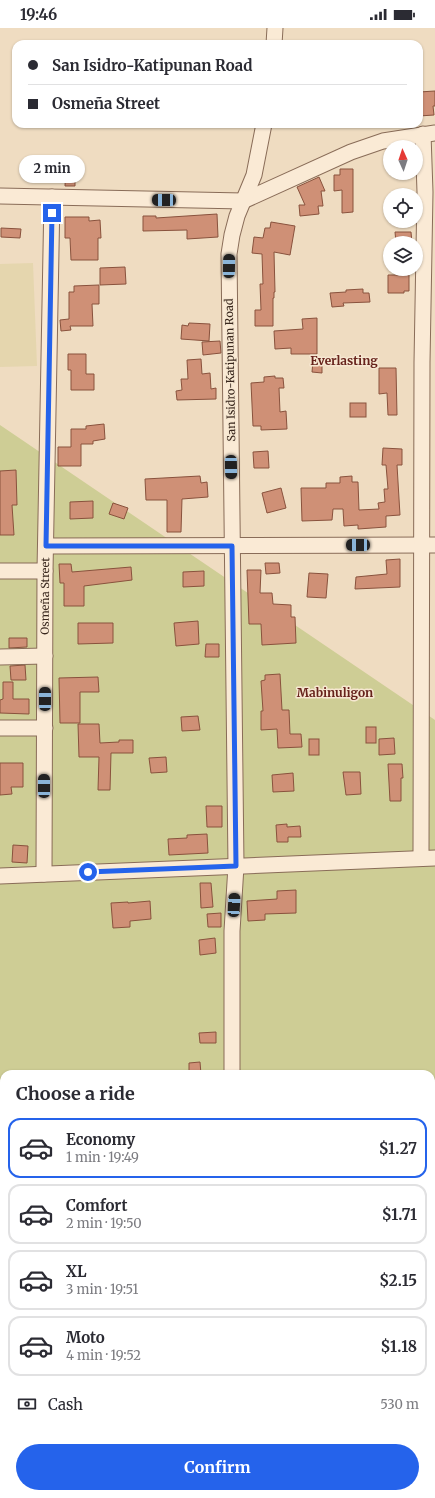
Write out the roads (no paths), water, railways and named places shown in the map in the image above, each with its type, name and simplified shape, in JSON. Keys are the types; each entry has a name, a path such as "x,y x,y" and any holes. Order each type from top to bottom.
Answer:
{"street":[{"path":"274,40 275,28"},
{"name":"San Isidro-Katipunan Road","path":"232,1070 232,931 236,866 229,254 232,235 243,201 254,175 263,128"},
{"path":"0,196 243,201 351,152 383,140 429,133 425,192 422,363 428,545 428,858 0,876"},
{"name":"Osmeña Street","path":"44,874 45,571 52,197"},
{"path":"46,546 428,545"},
{"path":"0,571 45,571"},
{"path":"0,657 45,656"},
{"path":"0,728 45,728"}],"district":[{"name":"Everlasting","path":"344,361"},
{"name":"Mabinuligon","path":"335,693"}]}
